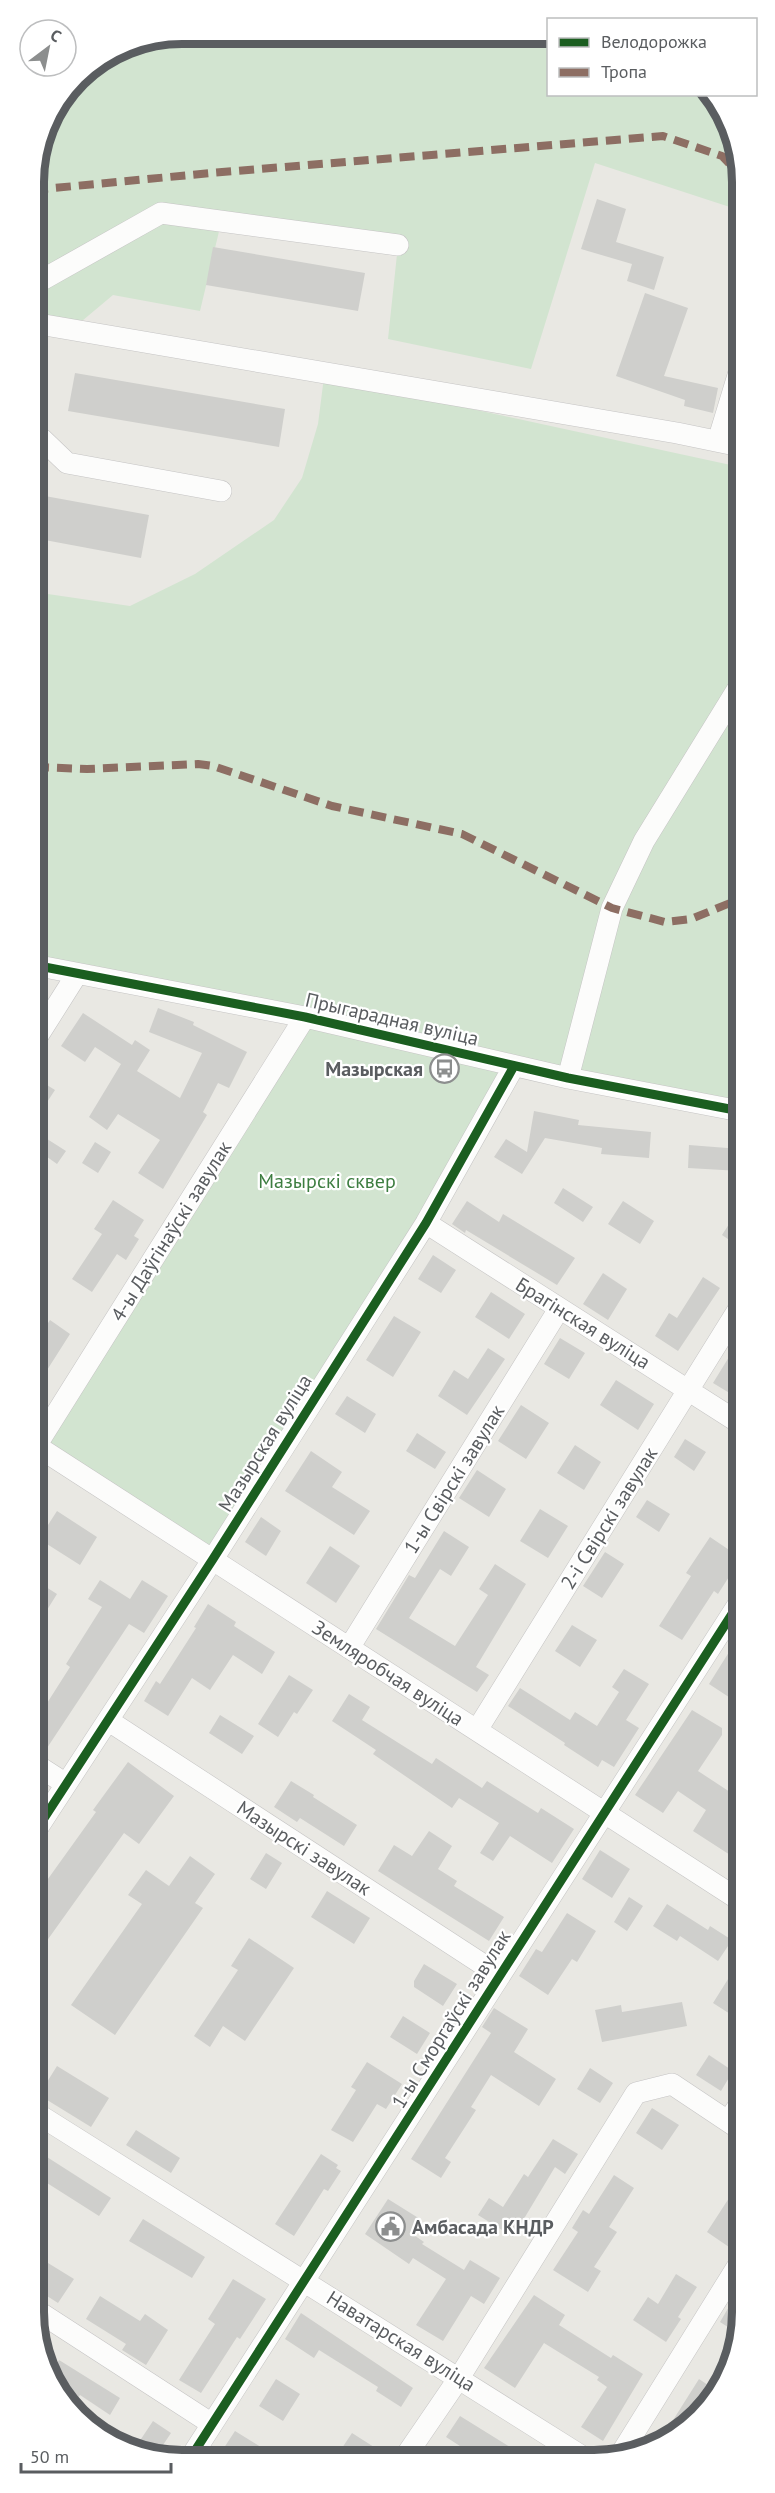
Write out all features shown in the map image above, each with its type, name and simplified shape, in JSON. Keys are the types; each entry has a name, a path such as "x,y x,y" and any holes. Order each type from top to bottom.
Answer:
{"street":[{"path":"44,279 161,213 398,245"},
{"path":"44,325 732,444"},
{"path":"718,441 732,397"},
{"path":"44,442 67,463 221,491"},
{"path":"568,1078 612,908 644,841 732,698"},
{"name":"Прыгарадная вуліца","path":"44,967 305,1017 568,1078 732,1109"},
{"path":"44,1026 77,974"},
{"name":"4-ы Даўгінаўскі завулак","path":"44,1432 305,1017"},
{"name":"Мазырская вуліца","path":"44,1818 213,1559 426,1223 514,1066"},
{"name":"Брагінская вуліца","path":"426,1223 559,1310 731,1418"},
{"name":"1-ы Свірскі завулак","path":"349,1648 559,1310"},
{"name":"2-і Свірскі завулак","path":"477,1730 731,1320"},
{"name":"Земляробчая вуліца","path":"44,1450 731,1895"},
{"name":"1-ы Сморгаўскі завулак","path":"195,2450 731,1615"},
{"name":"Мазырскі завулак","path":"109,1721 499,1975"},
{"path":"44,1770 66,1784"},
{"path":"410,2450 459,2378 636,2093 672,2084 731,2122"},
{"name":"Наватарская вуліца","path":"44,2118 572,2450"},
{"path":"626,2445 731,2277"},
{"path":"44,2315 212,2424"}],"green space":[{"path":"172,44 547,44 547,96 702,96 713,112 727,145 732,181 732,208 595,163 531,369 388,339 398,245 221,223 200,311 113,295 70,331 44,325 46,154 62,112 72,97 90,78 128,54 154,46"},
{"path":"324,377 732,465 732,1107 44,964 44,593 130,606 195,574 274,520 302,478 318,424"},
{"name":"Мазырскі сквер","path":"305,1017 514,1066 213,1559 44,1451 44,1433"}],"building":[{"path":"597,199 626,209 616,242 664,257 654,290 627,281 632,264 581,249"},
{"path":"213,247 365,273 358,311 206,285"},
{"path":"645,293 688,308 664,376 718,388 713,413 684,406 685,400 616,376"},
{"path":"75,373 285,409 279,447 68,411"},
{"path":"44,496 149,515 141,558 44,540"},
{"path":"158,1008 194,1022 193,1025 247,1052 229,1088 218,1083 203,1112 207,1115 163,1189 138,1173 160,1140 118,1114 107,1130 89,1117 121,1064 95,1047 85,1062 61,1046 83,1013 132,1045 135,1040 150,1050 137,1071 180,1098 202,1053 149,1032"},
{"path":"44,1083 55,1090 44,1107"},
{"path":"534,1111 579,1120 578,1125 651,1132 649,1158 601,1154 602,1148 545,1138 522,1174 494,1157 506,1139 527,1152"},
{"path":"44,1137 66,1151 57,1164 44,1155"},
{"path":"95,1142 111,1152 98,1173 82,1163"},
{"path":"689,1145 732,1148 732,1171 688,1168"},
{"path":"563,1188 593,1207 583,1222 554,1203"},
{"path":"113,1200 144,1220 134,1236 139,1239 126,1260 117,1254 92,1292 72,1279 102,1234 94,1229"},
{"path":"467,1201 499,1222 503,1214 575,1258 557,1285 466,1230 465,1233 452,1224"},
{"path":"623,1201 654,1221 640,1244 608,1224"},
{"path":"732,1220 732,1241 722,1235"},
{"path":"433,1255 456,1270 441,1293 418,1279"},
{"path":"603,1273 627,1289 608,1320 583,1304"},
{"path":"703,1277 720,1288 678,1351 655,1336 669,1313 677,1318"},
{"path":"491,1292 525,1314 509,1339 475,1317"},
{"path":"394,1316 421,1332 393,1377 366,1360"},
{"path":"50,1320 70,1334 44,1375 44,1329"},
{"path":"560,1338 585,1353 569,1379 544,1364"},
{"path":"488,1348 505,1359 467,1415 438,1396 454,1370 468,1379"},
{"path":"729,1357 731,1358 731,1394 713,1383"},
{"path":"616,1380 654,1404 638,1430 600,1405"},
{"path":"347,1396 376,1414 365,1433 335,1414"},
{"path":"521,1405 549,1423 526,1459 498,1441"},
{"path":"417,1433 446,1452 435,1469 406,1451"},
{"path":"685,1439 706,1452 694,1471 674,1457"},
{"path":"575,1445 601,1462 584,1490 557,1473"},
{"path":"311,1451 342,1472 332,1487 370,1511 354,1535 285,1491"},
{"path":"477,1470 506,1489 489,1517 459,1498"},
{"path":"647,1500 670,1514 659,1532 636,1517"},
{"path":"540,1509 568,1526 548,1558 520,1541"},
{"path":"57,1511 97,1537 80,1565 44,1542 44,1531"},
{"path":"261,1517 281,1531 266,1556 245,1542"},
{"path":"444,1531 469,1547 451,1576 440,1569 409,1618 455,1646 488,1595 479,1589 495,1564 526,1584 476,1667 489,1675 477,1692 376,1629 409,1575 415,1578"},
{"path":"710,1537 731,1551 731,1573 718,1594 714,1591 682,1640 659,1626 691,1576 686,1573"},
{"path":"330,1546 360,1566 336,1603 306,1583"},
{"path":"605,1552 624,1564 602,1598 583,1586"},
{"path":"100,1580 130,1599 142,1580 168,1596 144,1633 129,1624 47,1748 44,1746 44,1708 70,1667 66,1664 102,1607 88,1599"},
{"path":"44,1586 57,1594 47,1610 44,1608"},
{"path":"208,1604 236,1622 234,1626 275,1652 262,1674 233,1655 210,1690 192,1678 168,1716 144,1701 156,1681 160,1684 196,1628 194,1627"},
{"path":"572,1625 597,1640 580,1667 555,1651"},
{"path":"731,1648 731,1699 709,1684"},
{"path":"624,1669 649,1684 626,1720 639,1728 614,1767 602,1760 598,1767 508,1706 520,1688 570,1720 575,1712 597,1726 619,1692 612,1687"},
{"path":"289,1675 313,1690 297,1714 294,1712 278,1737 258,1724"},
{"path":"349,1694 370,1707 362,1720 432,1764 436,1758 482,1788 487,1781 538,1813 541,1808 574,1829 552,1863 510,1836 493,1861 480,1853 499,1823 459,1798 452,1808 373,1754 376,1750 332,1721"},
{"path":"692,1710 722,1728 722,1735 698,1771 730,1792 731,1790 731,1856 693,1831 706,1810 678,1791 663,1813 635,1795"},
{"path":"220,1715 254,1736 242,1754 209,1733"},
{"path":"128,1762 174,1796 139,1844 124,1833 46,1942 44,1941 44,1884 96,1812 93,1810"},
{"path":"291,1781 357,1825 344,1846 300,1818 297,1822 274,1807"},
{"path":"429,1831 452,1846 438,1869 457,1881 454,1886 504,1917 489,1941 378,1871 394,1845 412,1856"},
{"path":"600,1850 630,1869 612,1898 582,1879"},
{"path":"266,1853 282,1863 266,1889 250,1879"},
{"path":"190,1856 215,1874 195,1903 203,1908 115,2035 71,2005 142,1904 128,1895 146,1870 169,1886"},
{"path":"327,1891 370,1918 354,1944 311,1917"},
{"path":"629,1897 643,1906 627,1931 614,1922"},
{"path":"667,1904 708,1930 710,1926 731,1941 718,1961 680,1936 677,1941 653,1926"},
{"path":"567,1913 596,1931 577,1962 572,1959 548,1995 519,1976 536,1949 542,1952"},
{"path":"249,1938 294,1968 245,2041 223,2026 210,2047 194,2036 238,1970 231,1966"},
{"path":"424,1964 457,1984 443,2006 414,1987 414,1981"},
{"path":"730,1976 731,1977 731,2015 713,2003"},
{"path":"682,2002 687,2026 602,2042 595,2010 621,2005 622,2012"},
{"path":"494,2008 528,2029 514,2052 556,2079 539,2106 491,2075 471,2107 476,2110 445,2158 451,2162 441,2178 411,2159 491,2033 482,2027"},
{"path":"403,2016 430,2033 417,2054 390,2037"},
{"path":"709,2055 731,2070 731,2074 721,2091 696,2075"},
{"path":"367,2062 402,2084 386,2109 377,2104 353,2142 331,2130 356,2090 351,2087"},
{"path":"57,2066 109,2098 91,2127 44,2098 44,2087"},
{"path":"590,2068 613,2083 600,2103 577,2089"},
{"path":"652,2108 679,2125 662,2150 636,2133"},
{"path":"136,2130 180,2158 171,2173 126,2145"},
{"path":"553,2139 578,2154 565,2174 555,2167 513,2237 478,2215 489,2198 503,2207 524,2174 528,2177"},
{"path":"321,2154 338,2165 336,2168 341,2171 328,2191 324,2189 294,2236 275,2224"},
{"path":"44,2155 111,2198 99,2216 44,2181"},
{"path":"614,2175 634,2188 609,2227 617,2232 594,2267 601,2271 588,2292 553,2270 578,2232 572,2228 583,2210 589,2214"},
{"path":"731,2195 731,2244 729,2247 707,2232"},
{"path":"388,2199 420,2219 411,2233 424,2242 422,2244 464,2270 470,2260 500,2278 484,2304 471,2296 443,2341 416,2325 446,2279 413,2258 409,2264 365,2234"},
{"path":"143,2219 205,2257 192,2278 129,2241"},
{"path":"48,2263 74,2279 58,2303 44,2294 44,2270"},
{"path":"676,2274 697,2287 678,2317 681,2319 666,2342 633,2320 648,2297 658,2304"},
{"path":"233,2279 266,2299 240,2339 237,2337 201,2393 179,2380 215,2324 208,2319"},
{"path":"534,2295 565,2315 559,2325 611,2358 613,2355 643,2374 603,2441 581,2427 607,2387 597,2380 599,2377 544,2343 515,2388 484,2368"},
{"path":"100,2296 140,2321 145,2314 168,2330 146,2365 122,2350 126,2344 86,2319"},
{"path":"730,2305 730,2328 720,2322"},
{"path":"301,2313 413,2388 401,2407 376,2391 378,2387 319,2350 314,2358 285,2339"},
{"path":"59,2360 120,2398 110,2415 80,2395 76,2401 55,2366"},
{"path":"276,2379 300,2394 283,2421 259,2406"},
{"path":"699,2379 709,2386 697,2403 669,2427"},
{"path":"460,2416 515,2450 466,2450 446,2437"},
{"path":"153,2421 171,2433 161,2448 139,2442"},
{"path":"235,2431 266,2450 223,2450"},
{"path":"352,2433 374,2447 372,2450 341,2450"}],"marked path":[{"path":"44,189 663,136 722,156 730,165"},
{"path":"44,767 87,769 198,764 213,766 332,806 462,834 612,908 665,922 691,919 732,902"}],"cycle path":[{"path":"44,967 305,1017 568,1078 732,1109"},
{"path":"44,1818 213,1559 426,1223 514,1066"},
{"path":"195,2450 731,1615"}],"place":[{"name":"Мазырская","path":"444,1069"},
{"name":"Амбасада КНДР","path":"391,2227"}]}
